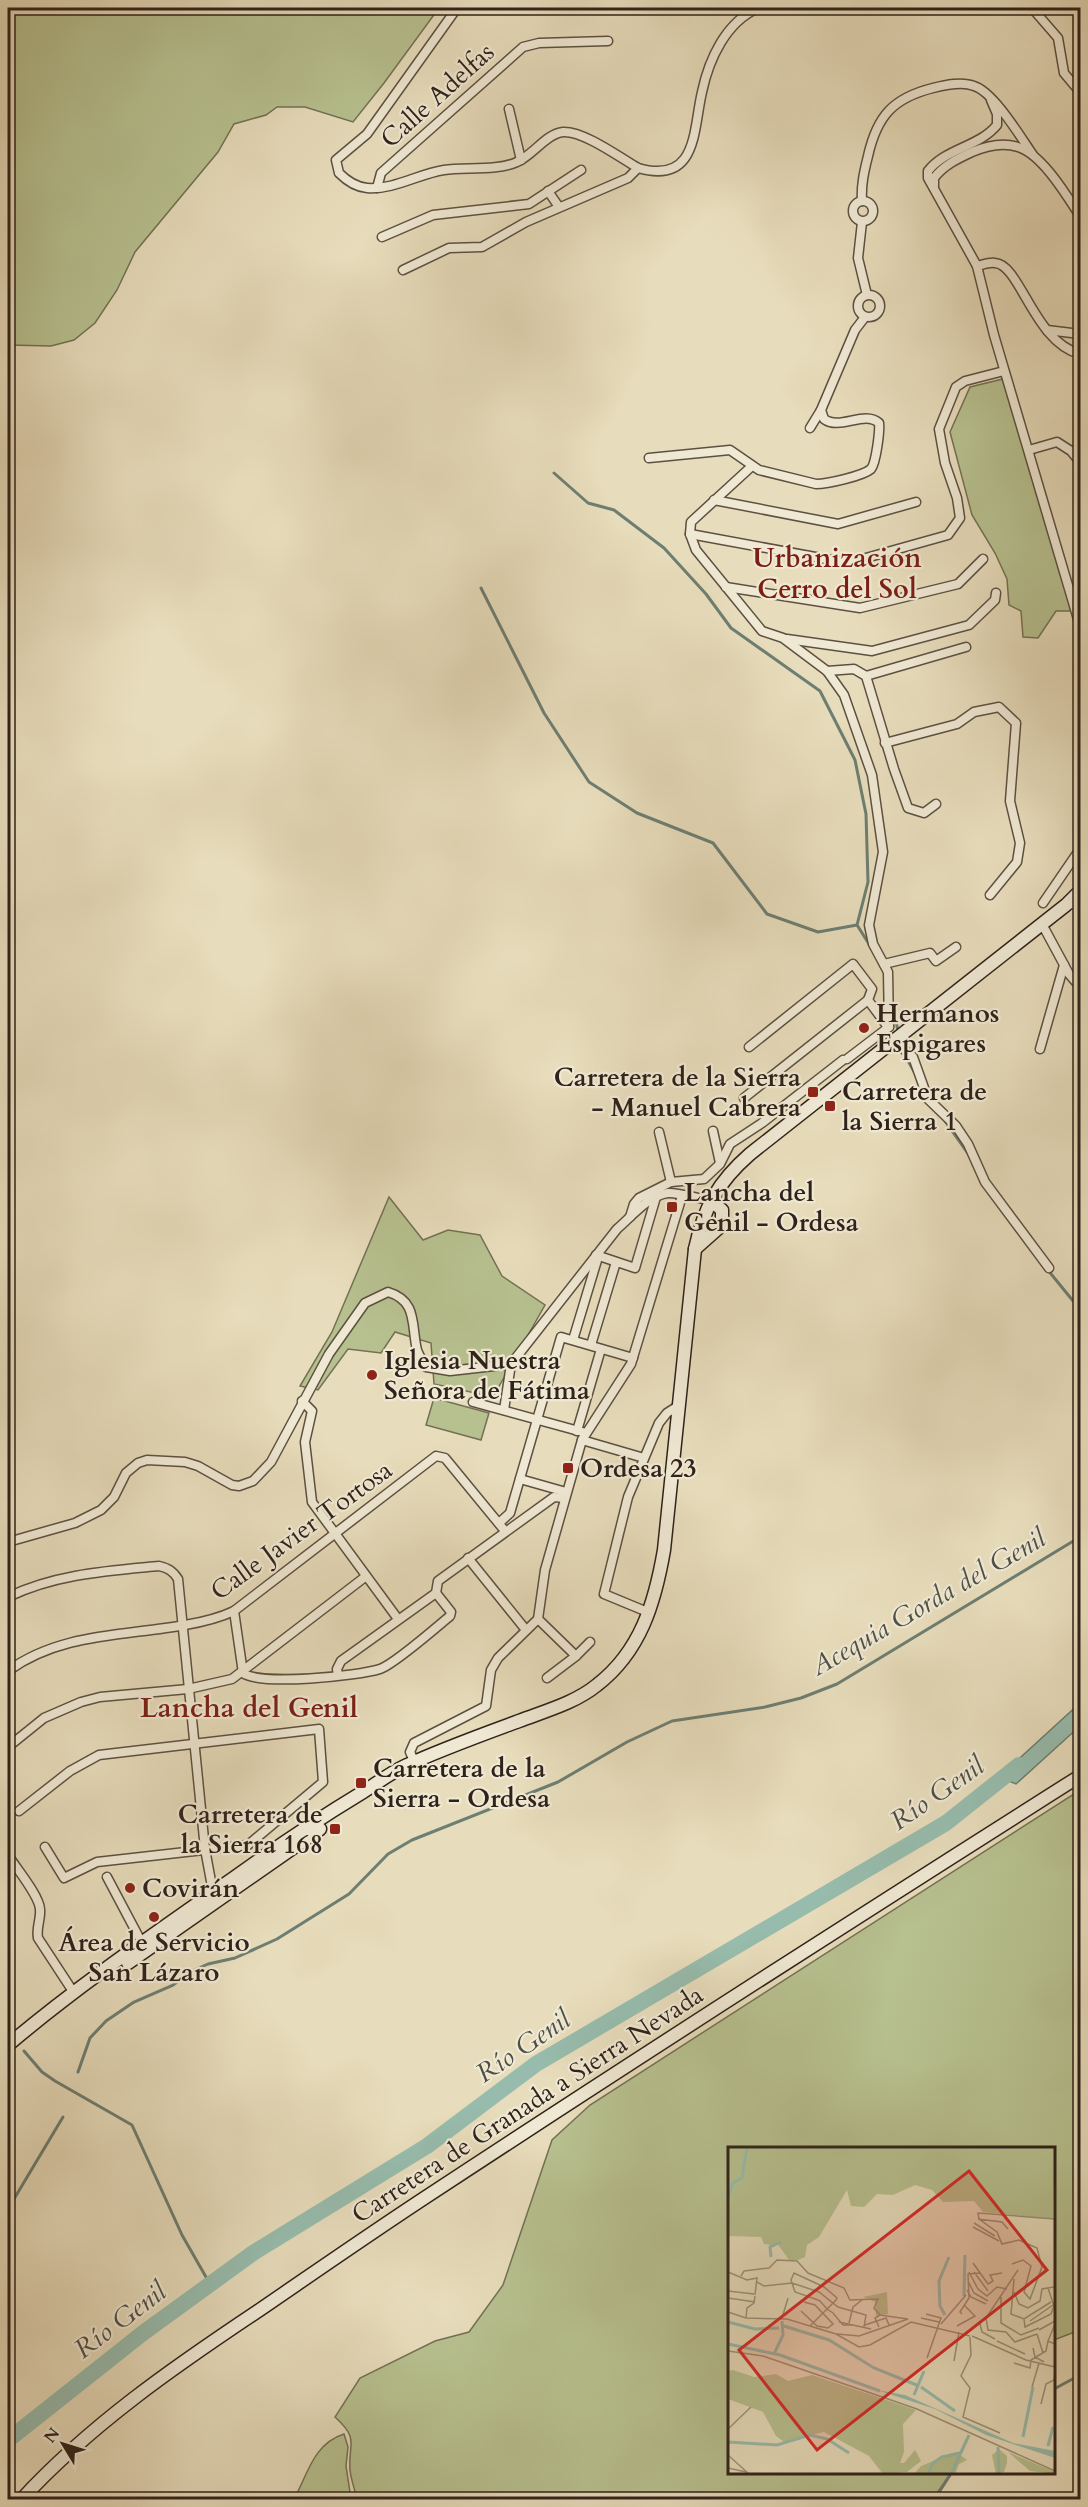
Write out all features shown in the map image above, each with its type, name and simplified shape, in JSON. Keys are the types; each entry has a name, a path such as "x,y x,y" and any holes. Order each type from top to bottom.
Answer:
{"street":[{"path":"457,8 366,134 336,160 337,170 343,177 359,186 377,188 437,171 510,164 521,160 559,133 571,132 638,168 648,171 675,166 688,155 697,132 703,87 720,44 735,21 758,8"},
{"path":"1032,8 1058,38 1064,73 1080,92"},
{"name":"Calle Adelfas","path":"377,188 381,173 523,47 539,43 608,41"},
{"path":"862,201 861,185 870,143 882,117 892,106 912,93 963,84 982,90 991,100 1060,186 1080,216"},
{"path":"991,100 998,114 998,124"},
{"path":"509,109 521,160"},
{"path":"1010,122 998,124 985,136 946,155 933,164 928,171 928,178 977,266 1004,371 1080,626"},
{"path":"1003,145 1011,133 1010,122"},
{"path":"934,190 934,178 940,169 987,146 1019,147 1033,155"},
{"path":"403,270 449,249 482,247 559,207 628,178 638,168"},
{"path":"382,237 433,215 529,204 581,170"},
{"path":"548,191 559,207"},
{"path":"862,201 871,205 873,211 871,218 862,222"},
{"path":"862,201 856,204 853,210 856,219 862,222"},
{"path":"862,222 858,258 867,295"},
{"path":"977,266 996,262 1009,269 1040,324 1058,344 1080,354"},
{"path":"810,428 821,410 855,330 865,317 876,315 880,305 877,298 867,295 860,299 858,306 860,313 865,317"},
{"path":"1047,330 1080,334"},
{"path":"690,534 848,563 948,535 960,518 957,498 945,463 939,429 956,387 965,381 1004,371"},
{"path":"649,458 725,449 736,453 752,466 765,472 821,484 865,473 871,469 879,427 877,420 870,418 832,424 824,419 821,410"},
{"path":"1029,450 1057,442 1071,451 1080,462"},
{"path":"752,466 691,522 690,534 696,550 762,631 783,638 872,651 969,625 995,600 996,593"},
{"path":"714,500 838,524 916,502"},
{"path":"726,587 860,608 958,584 983,559"},
{"path":"783,638 827,671 844,695 872,775 884,852 869,925 873,944 888,972 889,1027 893,1041 913,1057 921,1075 927,1099 956,1126 968,1144 985,1182 1049,1268"},
{"path":"866,676 966,647"},
{"path":"827,671 854,669 866,676 885,743 908,808 924,813 936,804"},
{"path":"885,743 957,724 974,712 999,707 1016,723 1010,801 1020,843 1017,862 990,895"},
{"path":"1043,903 1080,849"},
{"path":"10,2039 43,2018 142,1943 276,1848 405,1766 561,1705 597,1686 626,1656 650,1613 657,1590 664,1550 695,1249 711,1200 729,1173 750,1154 1066,905 1080,891"},
{"path":"1066,905 1080,903"},
{"path":"1042,924 1064,965 1080,987"},
{"path":"884,964 930,953 936,961 956,947"},
{"path":"744,1098 868,1000 872,989 853,964 749,1047"},
{"path":"1040,1049 1064,965"},
{"path":"868,1000 889,1027"},
{"path":"630,1217 634,1204 639,1198 671,1182 704,1179 720,1164 730,1144 762,1123 889,1027"},
{"path":"713,1131 720,1164"},
{"path":"660,1132 671,1182"},
{"path":"504,1410 511,1364 630,1217 657,1196 667,1193 711,1200 722,1210 722,1224 695,1249"},
{"path":"597,1256 634,1268 657,1196"},
{"path":"582,1435 633,1358 682,1196"},
{"path":"573,1340 597,1256"},
{"path":"591,1346 616,1262"},
{"path":"8,1542 75,1523 95,1514 110,1503 132,1467 147,1460 185,1462 208,1470 226,1483 239,1486 247,1484 261,1474 271,1461 329,1354 365,1303 388,1292 400,1295 412,1313 418,1352 426,1367 450,1371 511,1364"},
{"path":"505,1531 499,1523 510,1513 561,1337 633,1358"},
{"path":"415,1763 410,1752 414,1743 486,1706 491,1670 509,1646 538,1618 545,1570 582,1435 601,1348"},
{"path":"302,1401 312,1411 305,1442 312,1502 398,1619"},
{"path":"473,1402 537,1420 644,1458"},
{"path":"650,1613 604,1594 623,1516 644,1458 659,1423 667,1413 678,1406"},
{"name":"Calle Javier Tortosa","path":"8,1671 34,1655 71,1641 211,1621 234,1611 436,1456 441,1456 499,1523"},
{"path":"520,1479 565,1495"},
{"path":"338,1675 337,1669 341,1661 436,1593 438,1581 554,1497 565,1495"},
{"path":"468,1558 526,1630"},
{"path":"8,1598 33,1586 64,1577 166,1568 178,1579 193,1744 205,1849 213,1892 207,1902 191,1914 181,1926"},
{"path":"8,1747 44,1718 81,1702 100,1697 188,1689 216,1684 243,1673 365,1577"},
{"path":"243,1673 266,1680 311,1678 382,1669 450,1616 451,1612 436,1593"},
{"path":"234,1611 243,1673"},
{"path":"538,1618 576,1656"},
{"path":"547,1678 590,1642"},
{"path":"19,1811 70,1771 99,1755 320,1729 323,1782 249,1845 205,1849 64,1878 45,1846"},
{"path":"43,2018 51,2016 415,1763"},
{"name":"Carretera de Granada a Sierra Nevada","path":"21,2499 103,2423 168,2372 214,2340 397,2216 701,2016 1080,1776"},
{"path":"8,1855 38,1901 40,1911 38,1938 74,1993"},
{"path":"102,1870 142,1943"},
{"path":"213,1892 224,1890 245,1876 260,1871"}],"shaded area":[{"path":"8,8 439,8 353,122 305,107 277,107 266,115 234,124 218,152 135,252 117,290 95,323 74,340 51,346 8,345"},
{"path":"1003,379 1074,611 1056,611 1038,638 1023,637 1021,611 1009,605 1007,579 995,553 972,515 950,432 970,387"},
{"path":"389,1197 423,1240 448,1230 480,1235 502,1276 545,1305 493,1397 434,1384 431,1343 395,1332 381,1353 348,1349 318,1390 300,1386 332,1332"},
{"path":"434,1398 489,1413 481,1440 426,1425"},
{"path":"1080,1703 1080,1726 1016,1784 999,1777"},
{"path":"1080,1790 1080,2330 1055,2340 1055,2147 728,2147 728,2474 950,2474 933,2499 357,2499 350,2470 350,2436 335,2417 360,2378 435,2341 469,2332 503,2285 552,2140 590,2105"},
{"path":"344,2434 348,2447 346,2466 351,2499 294,2499 318,2452"}],"waterway":[{"path":"554,473 588,503 614,510 664,548 706,594 731,628 820,691 855,760 866,814 868,882 857,925 869,944"},
{"path":"481,588 544,713 589,782 637,813 713,843 767,914 818,932 857,925"},
{"path":"892,1002 898,1031"},
{"path":"903,1052 916,1075"},
{"path":"945,1121 969,1155"},
{"path":"1047,1269 1078,1307"},
{"name":"Acequia Gorda del Genil","path":"78,2072 90,2038 106,2021 134,2002 173,1985 192,1971 208,1964 235,1958 277,1939 349,1894 388,1854 412,1840 558,1782 627,1742 672,1721 765,1707 801,1698 837,1684 1080,1537"},
{"name":"Río Genil","path":"8,2440 143,2333 253,2253 427,2146 536,2064 946,1823 1019,1765"},
{"path":"24,2051 42,2072 55,2081 132,2125 182,2235 210,2284"},
{"name":"Acequia Gorda del Genil","path":"8,2209 63,2117"},
{"path":"1055,2388 1080,2375"},
{"path":"934,2500 951,2474"}],"place":[{"name":"Hermanos Espigares","path":"864,1028"},
{"name":"Carretera de la Sierra - Manuel Cabrera","path":"813,1092"},
{"name":"Carretera de la Sierra 1","path":"830,1106"},
{"name":"Lancha del Genil - Ordesa","path":"672,1207"},
{"name":"Iglesia Nuestra Señora de Fátima","path":"372,1375"},
{"name":"Ordesa 23","path":"568,1468"},
{"name":"Carretera de la Sierra - Ordesa","path":"361,1783"},
{"name":"Carretera de la Sierra 168","path":"335,1829"},
{"name":"Covirán","path":"130,1888"},
{"name":"Área de Servicio San Lázaro","path":"154,1917"}],"district":[{"name":"Urbanización Cerro del Sol","path":"837,574"},
{"name":"Lancha del Genil","path":"249,1707"}]}
